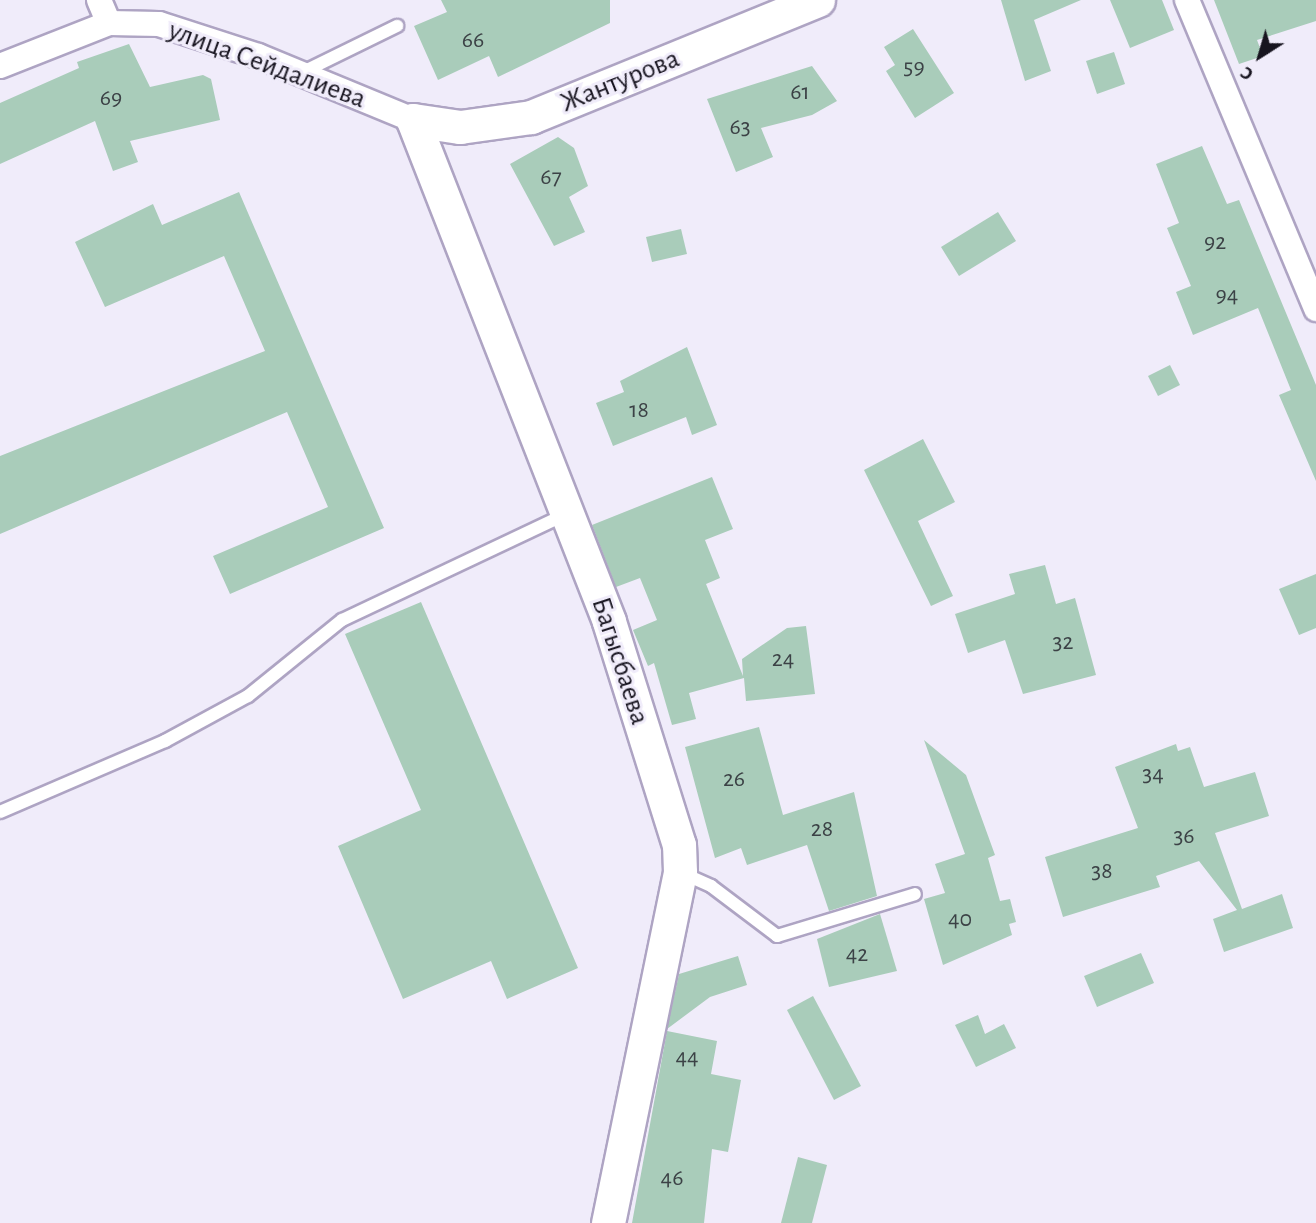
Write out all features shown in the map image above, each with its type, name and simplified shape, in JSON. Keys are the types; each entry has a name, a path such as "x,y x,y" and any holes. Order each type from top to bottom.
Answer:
{"street":[{"path":"99,0 109,23"},
{"name":"Жантурова","path":"413,120 460,127 531,117 818,0"},
{"path":"1187,0 1316,309"},
{"name":"улица Сейдалиева","path":"0,66 109,23 159,24 300,73 413,120"},
{"name":"Багысбаева","path":"413,120 568,513 663,792 680,872 608,1223"}],"lane":[{"path":"300,73 374,43 397,26"},
{"path":"0,813 165,741 248,696 342,620 568,513"},
{"path":"680,872 711,886 777,936 915,894"}],"building":[{"path":"441,0 610,0 610,23 498,77 489,56 438,80 414,26 447,12"},
{"path":"1001,0 1081,0 1034,20 1051,71 1025,81"},
{"path":"1110,0 1162,0 1174,30 1130,48"},
{"path":"1214,0 1316,0 1316,21 1257,40 1263,56 1239,64"},
{"path":"913,29 954,93 915,118 886,71 895,65 884,47"},
{"path":"129,44 150,87 203,75 211,79 220,120 130,141 138,162 113,171 95,121 0,164 0,103 79,68 77,62"},
{"path":"1114,52 1125,84 1097,94 1086,61"},
{"path":"812,66 837,101 812,115 761,128 773,157 736,172 707,99"},
{"path":"558,137 574,148 588,186 569,197 585,232 554,246 510,164"},
{"path":"1202,146 1227,204 1239,200 1316,385 1316,481 1279,395 1291,390 1258,308 1193,335 1176,292 1191,286 1167,228 1179,223 1156,164"},
{"path":"239,192 384,528 230,594 213,556 328,507 287,412 0,534 0,456 265,351 224,256 105,307 75,242 153,204 162,225"},
{"path":"998,212 1016,241 959,276 941,247"},
{"path":"681,229 687,254 652,262 646,237"},
{"path":"687,347 717,425 692,435 686,417 613,446 596,403 624,392 620,381"},
{"path":"1170,365 1180,385 1158,396 1148,376"},
{"path":"923,439 955,502 918,521 953,596 931,606 864,470"},
{"path":"712,477 733,529 705,540 720,578 706,584 743,676 742,659 787,628 806,626 815,694 746,701 744,678 689,693 696,719 672,725 654,663 648,666 633,630 657,620 640,578 616,587 592,525"},
{"path":"1045,565 1056,604 1075,598 1096,675 1023,694 1005,640 968,653 955,614 1015,594 1009,574"},
{"path":"1316,574 1316,628 1299,635 1279,589"},
{"path":"421,602 578,968 507,999 491,961 403,999 338,846 421,810 345,634"},
{"path":"759,727 783,815 854,792 877,896 829,911 807,845 747,865 741,848 715,858 685,747"},
{"path":"924,740 966,775 995,855 988,858 1000,901 1010,899 1016,922 1009,924 1012,935 943,965 924,899 945,893 935,864 965,854"},
{"path":"1176,744 1178,751 1190,747 1204,787 1255,772 1269,816 1215,833 1242,909 1282,894 1293,928 1224,952 1213,919 1237,910 1199,861 1156,876 1160,887 1063,917 1045,857 1138,828 1115,767"},
{"path":"880,914 897,971 829,987 817,939"},
{"path":"1141,953 1154,983 1097,1007 1084,976"},
{"path":"738,956 747,985 710,997 667,1029 679,974"},
{"path":"813,996 861,1086 834,1100 787,1010"},
{"path":"978,1015 985,1034 1004,1024 1016,1048 976,1067 955,1025"},
{"path":"667,1031 717,1041 711,1074 741,1080 728,1152 712,1149 704,1223 632,1223"},
{"path":"798,1157 827,1165 812,1223 781,1223"}]}
